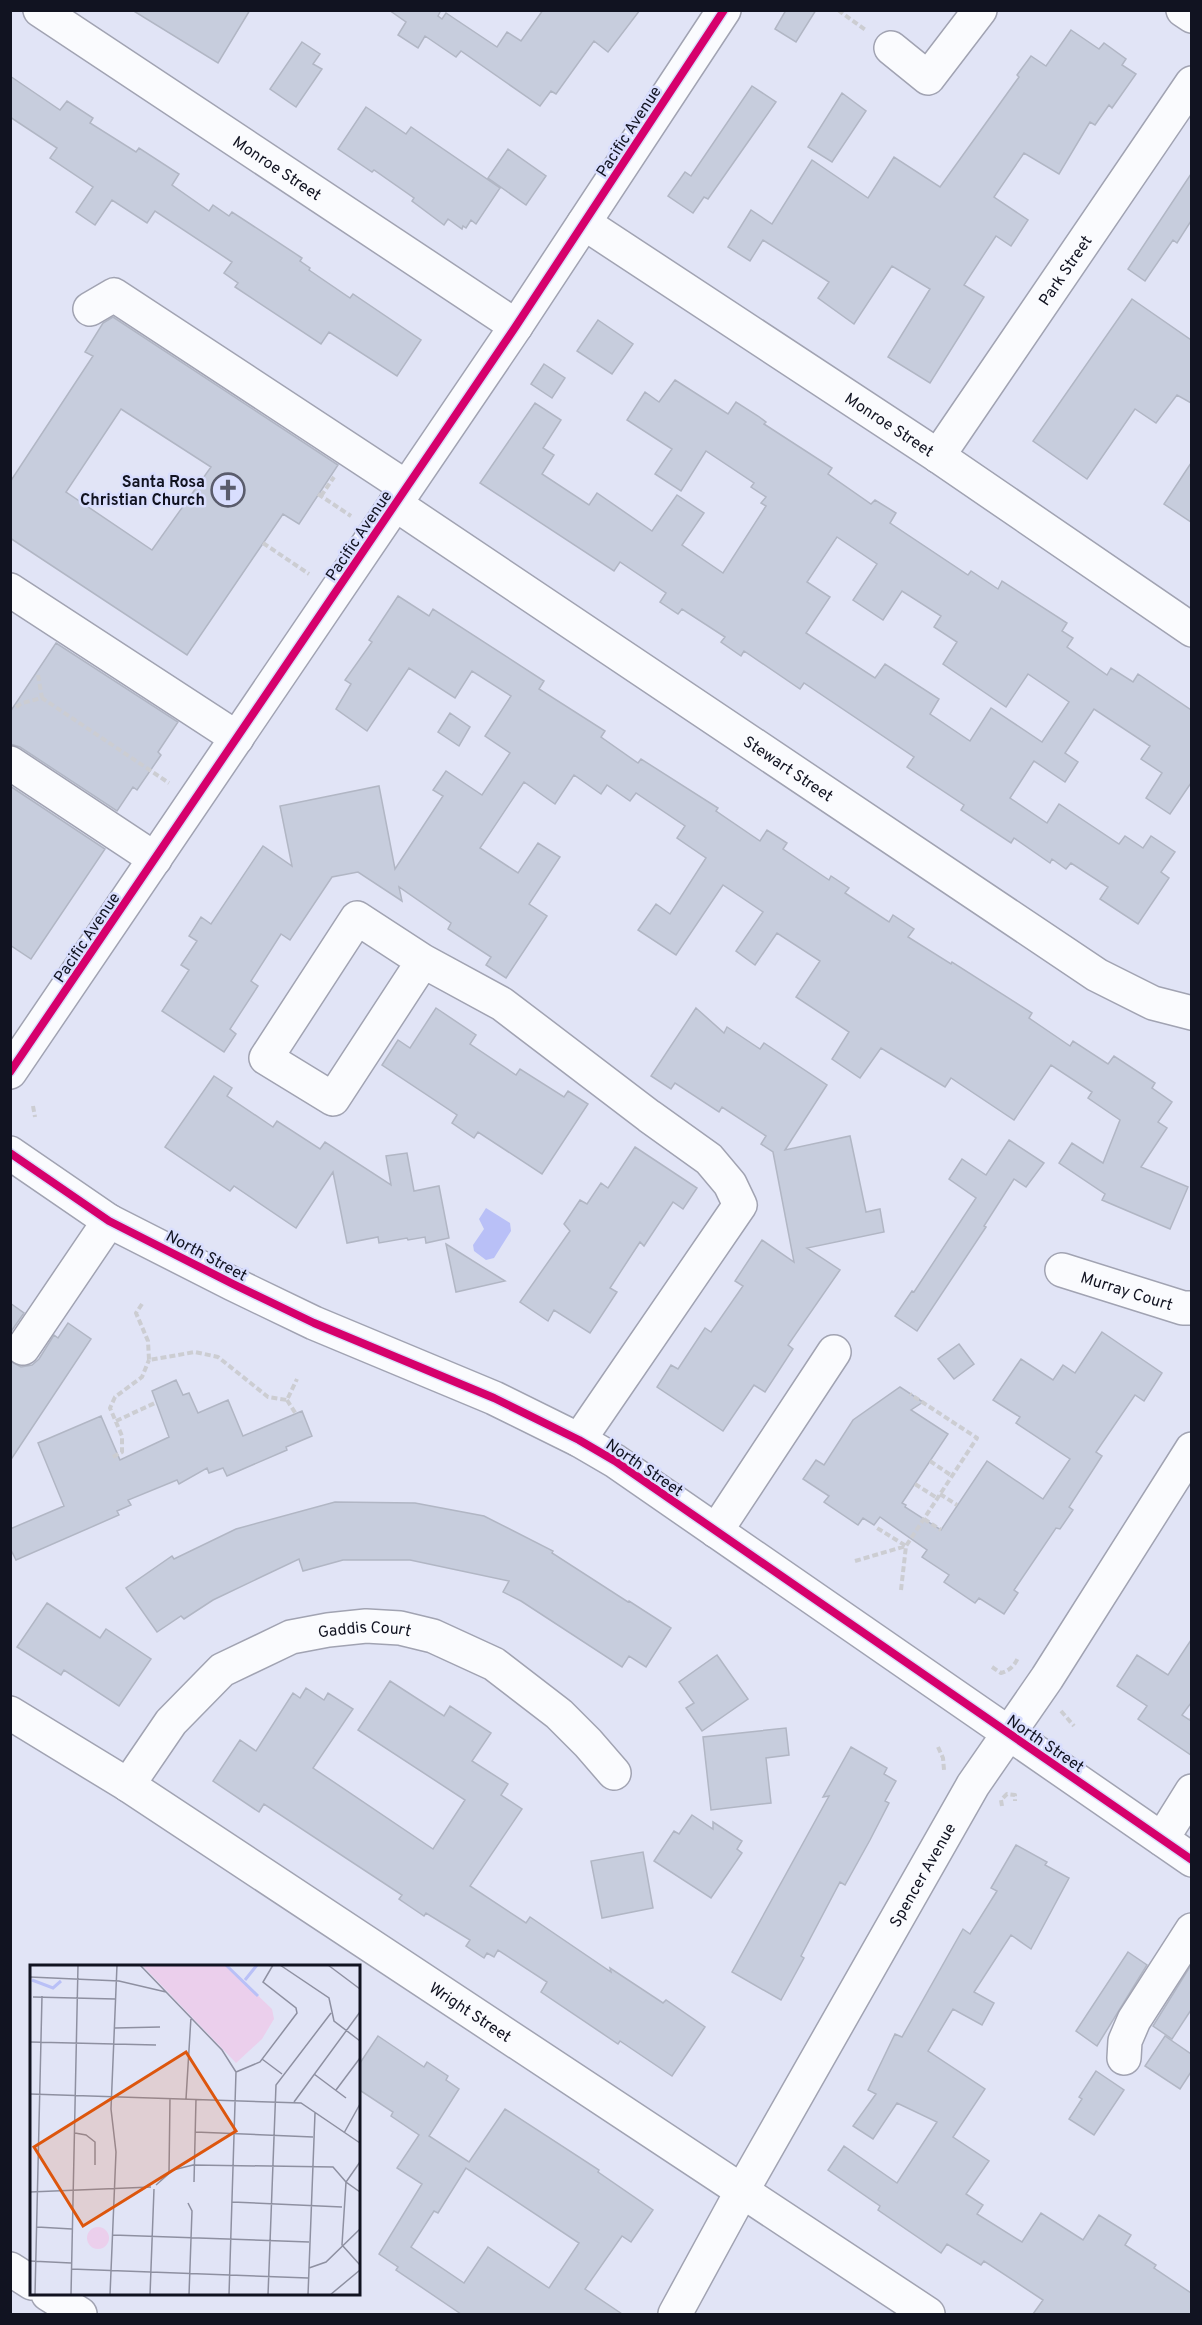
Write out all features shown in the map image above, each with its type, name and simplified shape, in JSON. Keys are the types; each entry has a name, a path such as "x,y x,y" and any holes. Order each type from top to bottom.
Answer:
{"street":[{"name":"Monroe Street","path":"40,10 516,326"},
{"name":"Pacific Avenue","path":"10,1072 516,326 724,10"},
{"path":"891,48 928,78 980,10"},
{"path":"1183,10 1191,16"},
{"name":"Park Street","path":"938,456 1191,83"},
{"name":"Monroe Street","path":"584,223 938,456 1191,630"},
{"name":"Stewart Street","path":"90,309 114,295 400,496 1097,975 1153,1003 1191,1013"},
{"path":"10,590 237,738"},
{"path":"10,763 154,859"},
{"path":"423,961 333,1099 266,1058 357,918 423,961 502,1004 709,1159 730,1184 740,1205 579,1440"},
{"name":"North Street","path":"10,1153 109,1221 314,1323 494,1398 579,1440 615,1461 1191,1860"},
{"path":"23,1348 109,1221"},
{"name":"Murray Court","path":"1062,1270 1183,1308 1191,1308"},
{"path":"716,1531 834,1352"},
{"name":"Spencer Avenue","path":"675,2314 742,2191 973,1785 1047,1678 1191,1449"},
{"name":"Gaddis Court","path":"128,1785 171,1722 222,1670 291,1637 366,1626 400,1628 432,1636 494,1664 559,1714 614,1773"},
{"name":"Wright Street","path":"10,1713 128,1785 928,2314"},
{"path":"1162,1839 1191,1791"},
{"path":"1124,2058 1125,2041 1134,2020 1191,1930"},
{"path":"10,2269 30,2282"},
{"path":"50,2295 80,2314"}],"path":[{"path":"318,494 349,514"},
{"path":"263,543 309,574"},
{"path":"38,675 42,698"},
{"path":"16,707 22,702 42,698 169,784"},
{"path":"33,1106 35,1117"},
{"path":"113,1457 122,1452 122,1436 110,1408 115,1397 142,1377 149,1360 148,1341 136,1313 142,1304"},
{"path":"149,1360 195,1352 218,1357 268,1397 286,1400 296,1414"},
{"path":"286,1400 297,1379"},
{"path":"901,1590 906,1546 977,1438 910,1394"},
{"path":"116,1421 157,1402"},
{"path":"930,1461 952,1476"},
{"path":"915,1484 957,1505"},
{"path":"924,1519 941,1530"},
{"path":"877,1528 906,1546"},
{"path":"855,1561 906,1546"},
{"path":"992,1667 1001,1673 1005,1672 1014,1666 1018,1658"},
{"path":"1061,1714 1074,1726"},
{"path":"938,1747 943,1758 944,1770"},
{"path":"1001,1800 1007,1794 1015,1795 1016,1801"}],"water":[{"path":"486,1208 510,1223 511,1231 494,1258 486,1260 474,1251 473,1245 484,1229 479,1219"}],"building":[{"path":"132,10 250,10 218,63"},
{"path":"389,10 441,10 438,16 442,19 446,13 497,47 507,32 521,41 543,10 640,10 608,52 594,41 556,94 551,91 540,106 461,51 456,57 425,36 418,48 398,35 406,22"},
{"path":"786,10 816,10 796,42 775,29"},
{"path":"1071,30 1099,49 1104,43 1126,59 1122,65 1136,74 1112,108 1109,105 1095,125 1090,122 1059,174 1024,153 994,197 1028,220 1011,246 996,236 964,285 984,297 930,383 888,357 930,289 892,266 854,324 818,298 829,282 763,240 750,261 728,247 751,210 772,224 812,160 868,198 894,157 940,187 1019,77 1017,75 1031,56 1046,66"},
{"path":"302,42 320,54 313,64 322,69 296,107 270,89"},
{"path":"10,76 60,110 67,101 93,118 90,123 136,152 139,148 179,174 172,185 209,211 213,205 229,216 232,212 302,258 300,261 310,268 309,270 350,298 353,294 421,340 397,376 329,332 321,344 235,287 238,283 224,273 232,262 155,211 147,223 112,200 95,225 76,212 93,187 50,158 57,148 10,117"},
{"path":"752,86 776,102 708,199 704,197 693,213 668,196 685,172 691,176"},
{"path":"842,93 866,111 832,162 808,147"},
{"path":"366,107 406,134 411,127 500,188 476,224 471,220 466,228 463,226 462,229 448,219 444,225 412,201 414,198 374,170 372,172 338,149"},
{"path":"508,149 546,176 526,205 488,178"},
{"path":"1191,174 1191,221 1177,243 1173,240 1145,281 1128,269"},
{"path":"1132,299 1191,340 1191,403 1177,395 1156,423 1135,409 1087,479 1033,441"},
{"path":"113,317 338,465 299,524 283,514 187,655 10,538 10,482 93,356 85,352 103,323","holes":["121,409 211,467 152,550 66,492"]},
{"path":"598,320 633,344 612,374 577,351"},
{"path":"544,364 565,378 552,398 531,384"},
{"path":"675,380 728,414 736,402 766,422 764,424 832,468 828,474 871,504 875,500 896,513 890,523 968,575 971,571 998,589 1002,581 1067,623 1062,631 1073,638 1067,647 1107,675 1111,668 1133,682 1138,674 1191,710 1191,783 1170,814 1146,798 1162,773 1141,759 1150,746 1094,709 1065,753 1078,762 1065,782 1034,761 1010,798 1047,823 1059,804 1119,844 1125,836 1143,848 1151,836 1175,852 1161,872 1169,878 1138,924 1100,899 1108,887 1071,863 1066,869 1052,859 1050,863 1014,838 1011,843 961,810 964,805 907,767 914,757 804,683 800,689 744,651 741,656 721,642 725,637 682,609 678,614 660,602 666,593 620,562 614,571 480,483 535,403 561,420 543,448 554,455 542,474 589,505 597,493 652,531 677,495 704,513 682,545 723,573 766,506 761,503 766,497 751,487 754,483 706,451 681,491 655,474 672,449 627,420 645,392 659,402","holes":["837,537 877,564 853,600 883,620 902,591 941,616 934,627 957,642 943,664 1006,707 1028,674 1069,702 1042,742 991,708 970,741 930,714 939,699 885,664 875,678 806,633 830,597 807,582"]},
{"path":"1191,463 1191,522 1164,504"},
{"path":"398,596 429,616 433,609 544,681 539,689 605,731 601,737 638,763 641,759 718,808 716,811 760,841 767,830 787,843 783,849 829,880 831,876 849,888 845,893 889,922 893,915 914,929 908,937 1032,1013 1029,1018 1070,1046 1073,1041 1108,1064 1114,1056 1155,1083 1152,1088 1172,1102 1158,1122 1167,1128 1141,1167 1188,1187 1170,1229 1102,1200 1105,1194 1059,1163 1072,1143 1103,1163 1120,1120 1088,1098 1092,1092 1051,1065 1014,1120 951,1078 945,1087 881,1048 860,1078 832,1059 849,1032 796,997 820,961 777,933 755,965 736,951 763,912 723,885 676,955 638,930 656,904 670,914 706,858 677,838 685,826 636,793 630,801 607,785 601,794 574,775 555,804 524,782 480,848 518,873 538,843 560,857 529,904 547,916 506,978 486,965 491,957 448,929 451,923 399,887 402,901 358,872 332,877 290,940 281,934 251,981 258,986 230,1029 236,1034 224,1052 162,1011 189,970 181,965 197,941 189,936 201,917 211,924 263,846 292,866 280,806 379,786 395,869 443,796 433,790 446,771 482,795 510,753 485,736 511,696 472,671 455,698 409,668 367,731 336,709 351,684 345,680 372,642 369,640"},
{"path":"56,643 178,722 158,752 161,755 137,790 133,787 117,811 20,747 10,744 10,712"},
{"path":"450,713 470,727 459,746 438,732"},
{"path":"10,786 105,849 31,959 10,945"},
{"path":"436,1008 476,1035 470,1044 516,1075 520,1069 564,1097 568,1091 588,1104 542,1174 478,1132 474,1138 452,1123 457,1115 382,1065 398,1040 410,1048"},
{"path":"696,1008 724,1033 727,1027 760,1049 764,1043 827,1085 785,1150 850,1136 866,1212 880,1209 884,1232 807,1248 840,1270 788,1345 793,1349 765,1392 754,1385 723,1431 657,1387 671,1365 678,1369 705,1328 711,1332 743,1286 735,1281 762,1240 794,1262 773,1152 761,1144 766,1136 722,1107 719,1112 675,1083 671,1089 651,1076"},
{"path":"214,1076 232,1088 227,1096 273,1127 277,1121 320,1149 325,1142 391,1185 386,1156 407,1153 414,1191 439,1186 449,1238 426,1243 425,1237 379,1243 378,1237 347,1243 333,1172 296,1228 234,1186 230,1191 165,1147"},
{"path":"1009,1140 1044,1163 1026,1187 1014,1179 984,1226 986,1227 917,1331 895,1316 912,1291 914,1292 976,1198 949,1179 962,1159 986,1175"},
{"path":"635,1147 697,1188 683,1209 673,1202 644,1246 640,1242 610,1288 617,1292 590,1333 554,1310 548,1321 520,1302 570,1231 564,1224 580,1200 587,1204 601,1183 608,1188"},
{"path":"446,1244 505,1281 456,1292"},
{"path":"10,1303 24,1313 10,1333"},
{"path":"68,1323 91,1339 10,1461 10,1361 21,1367 32,1365 39,1359 54,1335 58,1338"},
{"path":"1102,1332 1162,1373 1144,1401 1135,1395 1096,1452 1102,1456 1069,1507 1073,1510 1060,1529 1056,1528 1014,1590 1018,1593 1004,1614 979,1598 975,1603 944,1582 949,1575 922,1557 927,1550 880,1517 874,1525 863,1518 858,1525 824,1502 829,1496 803,1479 816,1460 824,1465 853,1420 900,1387 923,1402 911,1410 948,1434 902,1503 906,1505 905,1507 941,1530 987,1461 1043,1499 1070,1459 1016,1423 1020,1417 993,1400 1021,1359 1053,1380 1063,1365 1075,1373"},
{"path":"959,1344 974,1364 954,1379 938,1359"},
{"path":"176,1380 183,1395 189,1393 198,1413 228,1400 243,1436 302,1411 312,1436 286,1447 287,1450 227,1476 223,1468 209,1473 207,1468 179,1484 177,1480 128,1500 131,1505 117,1511 119,1515 16,1560 10,1548 10,1529 64,1506 38,1443 101,1416 120,1460 169,1437 152,1391"},
{"path":"335,1502 415,1503 484,1516 553,1551 552,1553 671,1628 646,1667 629,1656 622,1667 521,1601 503,1592 509,1581 410,1560 343,1560 303,1571 299,1559 213,1600 184,1619 181,1616 157,1632 126,1588 172,1556 174,1559 236,1529"},
{"path":"47,1603 100,1638 106,1629 151,1659 119,1706 64,1670 61,1675 17,1647"},
{"path":"1191,1640 1191,1703 1182,1715 1191,1721 1191,1755 1138,1719 1147,1706 1117,1686 1137,1655 1168,1675"},
{"path":"717,1655 748,1699 702,1731 686,1708 694,1703 679,1682"},
{"path":"390,1681 444,1716 450,1706 491,1733 472,1761 508,1784 501,1795 522,1809 470,1886 526,1923 530,1917 611,1972 610,1968 663,2003 666,2000 705,2027 672,2076 620,2041 618,2044 541,1992 547,1982 498,1950 494,1957 487,1953 484,1958 466,1946 470,1940 426,1913 424,1916 399,1899 402,1895 264,1804 259,1812 213,1781 240,1740 256,1751 293,1693 300,1698 306,1688 324,1700 328,1693 353,1709 313,1768 433,1849 465,1800 358,1730"},
{"path":"786,1728 789,1755 766,1758 771,1803 711,1810 703,1737"},
{"path":"851,1747 887,1768 884,1774 896,1781 885,1801 889,1803 870,1840 845,1885 840,1882 781,2000 732,1972 829,1796 823,1797"},
{"path":"692,1815 713,1829 713,1822 742,1841 737,1849 742,1853 711,1898 654,1861 674,1831 679,1834"},
{"path":"1016,1845 1047,1862 1045,1865 1069,1878 1031,1949 1011,1935 974,1992 994,2003 982,2025 953,2009 928,2051 985,2089 953,2137 989,2161 966,2194 983,2205 977,2214 1022,2242 1041,2213 1083,2240 1099,2215 1131,2235 1125,2245 1156,2265 1154,2268 1191,2293 1191,2314 1033,2314 1043,2300 984,2261 981,2265 947,2244 941,2253 878,2210 880,2206 828,2170 844,2146 897,2183 937,2122 897,2103 873,2139 853,2126 876,2094 868,2090 895,2034 902,2037 963,1929 970,1934 997,1891 991,1888"},
{"path":"643,1852 653,1908 602,1918 591,1861"},
{"path":"1128,1952 1147,1965 1097,2046 1076,2031"},
{"path":"1191,1965 1191,2010 1172,2039 1153,2026"},
{"path":"378,2036 424,2067 427,2062 448,2076 446,2080 459,2089 429,2136 469,2162 505,2109 599,2170 598,2172 653,2210 631,2242 622,2236 585,2289 622,2314 461,2314 396,2270 398,2267 379,2254 422,2184 397,2168 419,2135 391,2116 393,2112 360,2090 360,2063","holes":["466,2168 579,2243 549,2288 488,2247 464,2283 411,2247 434,2211 438,2213"]},
{"path":"1165,2036 1191,2054 1191,2072 1180,2089 1145,2066"},
{"path":"1096,2071 1124,2090 1094,2135 1069,2119 1082,2099 1079,2097"}],"cycle path":[{"path":"10,1072 516,326 724,10"},
{"path":"10,1153 109,1221 314,1323 494,1398 579,1440 615,1461 1192,1860"}],"place":[{"name":"Santa Rosa Christian Church","path":"228,490"}]}
